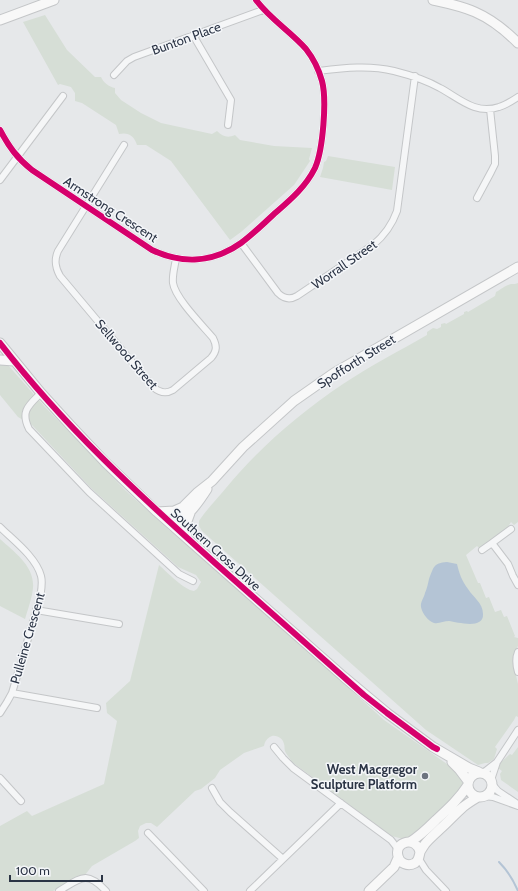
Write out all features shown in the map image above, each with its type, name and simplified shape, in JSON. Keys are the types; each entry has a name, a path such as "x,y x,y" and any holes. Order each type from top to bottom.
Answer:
{"street":[{"path":"0,14 36,2 54,0"},
{"name":"Armstrong Crescent","path":"0,130 11,150 32,170 152,250 176,258 192,260 208,258 225,252 241,243 294,197 302,188 315,167 322,137 324,93 318,71 307,50 263,10 256,0"},
{"path":"433,0 475,12 492,21 518,43"},
{"path":"0,20 36,2"},
{"name":"Bunton Place","path":"114,75 127,61 134,57 263,10"},
{"path":"193,35 231,100 228,125"},
{"path":"318,71 352,67 373,68 415,76 440,87 472,107 481,109 498,107 518,97"},
{"name":"Worrall Street","path":"241,243 278,293 287,299 292,299 297,296 374,245 392,224 397,211 415,76"},
{"path":"0,180 63,96"},
{"path":"477,198 495,164 490,109"},
{"name":"Sellwood Street","path":"124,146 58,251 55,263 56,270 154,388 163,393 173,390 211,358 215,354 216,348 216,343 213,338 176,294 173,284 176,258"},
{"name":"Spofforth Street","path":"173,526 177,515 187,509 198,492 212,481 248,442 294,401 328,377 365,354 518,267"},
{"name":"Southern Cross Drive","path":"0,343 41,393 71,426 105,462 157,512 364,695 437,749 469,768 481,773"},
{"path":"0,360 14,361"},
{"path":"41,393 30,404 26,412 25,417 29,428 89,492 179,574 193,581"},
{"path":"157,512 187,509 187,538"},
{"name":"Pulleine Crescent","path":"0,527 29,555 41,575 42,586 40,598 12,692 0,713"},
{"path":"482,550 511,529"},
{"path":"492,543 508,564 512,576 518,585"},
{"path":"36,610 119,624"},
{"path":"518,652 516,656 516,663 518,672"},
{"path":"12,692 97,708"},
{"path":"369,891 408,854 427,842 463,808 481,796 488,794 491,790 497,762 518,730"},
{"path":"274,747 293,768 408,854 446,891"},
{"name":"Southern Cross Drive","path":"437,749 460,769 468,783"},
{"path":"481,773 497,762"},
{"path":"408,854 421,835 462,794 471,776 474,774 486,774 498,791 518,805"},
{"path":"0,778 21,801"},
{"path":"468,783 468,789 474,795 493,797 518,805"},
{"path":"212,788 220,802 230,812 283,859"},
{"path":"250,891 341,803"},
{"path":"148,833 204,891"},
{"path":"59,891 76,880 87,878 96,881 106,891"}],"shaded area":[{"path":"45,15 67,50 95,77 101,77 106,84 115,88 115,93 121,100 141,113 161,123 212,134 217,131 221,135 235,135 240,140 274,146 312,148 309,159 310,161 294,185 230,240 171,161 146,145 137,145 131,135 119,134 116,125 82,103 75,101 75,93 71,87 60,84 58,85 23,22"},
{"path":"328,156 395,167 392,190 320,177 324,162"},
{"path":"518,283 518,522 514,525 511,522 506,530 479,548 477,546 466,555 486,598 489,597 495,612 501,610 504,617 507,616 515,636 514,637 518,638 518,646 515,651 513,663 518,684 518,717 516,716 495,747 497,749 494,759 488,763 478,765 426,730 202,531 199,526 199,521 239,473 266,445 327,395 353,377 427,335 427,332 433,328 437,329 441,327 441,324 446,324 464,314 464,312 468,312 495,296 496,292 505,286"},
{"path":"0,356 45,407 125,490 169,530 251,599 384,720 457,771 462,778 463,784 461,791 454,799 410,838 395,837 390,835 292,762 285,750 283,740 272,736 266,740 264,746 244,753 220,770 215,778 201,789 195,791 157,827 151,823 146,823 140,826 138,831 139,838 92,866 85,875 78,876 53,891 0,891 0,826 27,811 32,816 104,784 117,721 107,713 106,703 130,681 159,565 185,588 194,591 201,582 196,575 178,567 91,488 32,425 18,417 0,395"},
{"path":"0,539 17,554 31,573 33,588 25,619 0,606"},
{"path":"518,747 518,792 501,780 500,774 502,771 498,768 500,763 510,754 512,755"}],"water":[{"path":"447,562 457,564 464,583 480,603 483,610 482,619 475,624 449,621 434,623 428,619 423,612 421,603 433,569 439,563"}],"waterway":[{"path":"499,862 510,875 518,891"}],"cycle path":[{"path":"0,130 14,152 32,170 152,250 163,255 186,259 208,258 230,250 253,233 302,188 315,168 322,138 324,100 322,81 317,68 306,49 267,13 256,0"},
{"path":"0,343 49,402 130,485 233,580 364,695 437,749"}],"place":[{"name":"West Macgregor Sculpture Platform","path":"425,776"}]}
